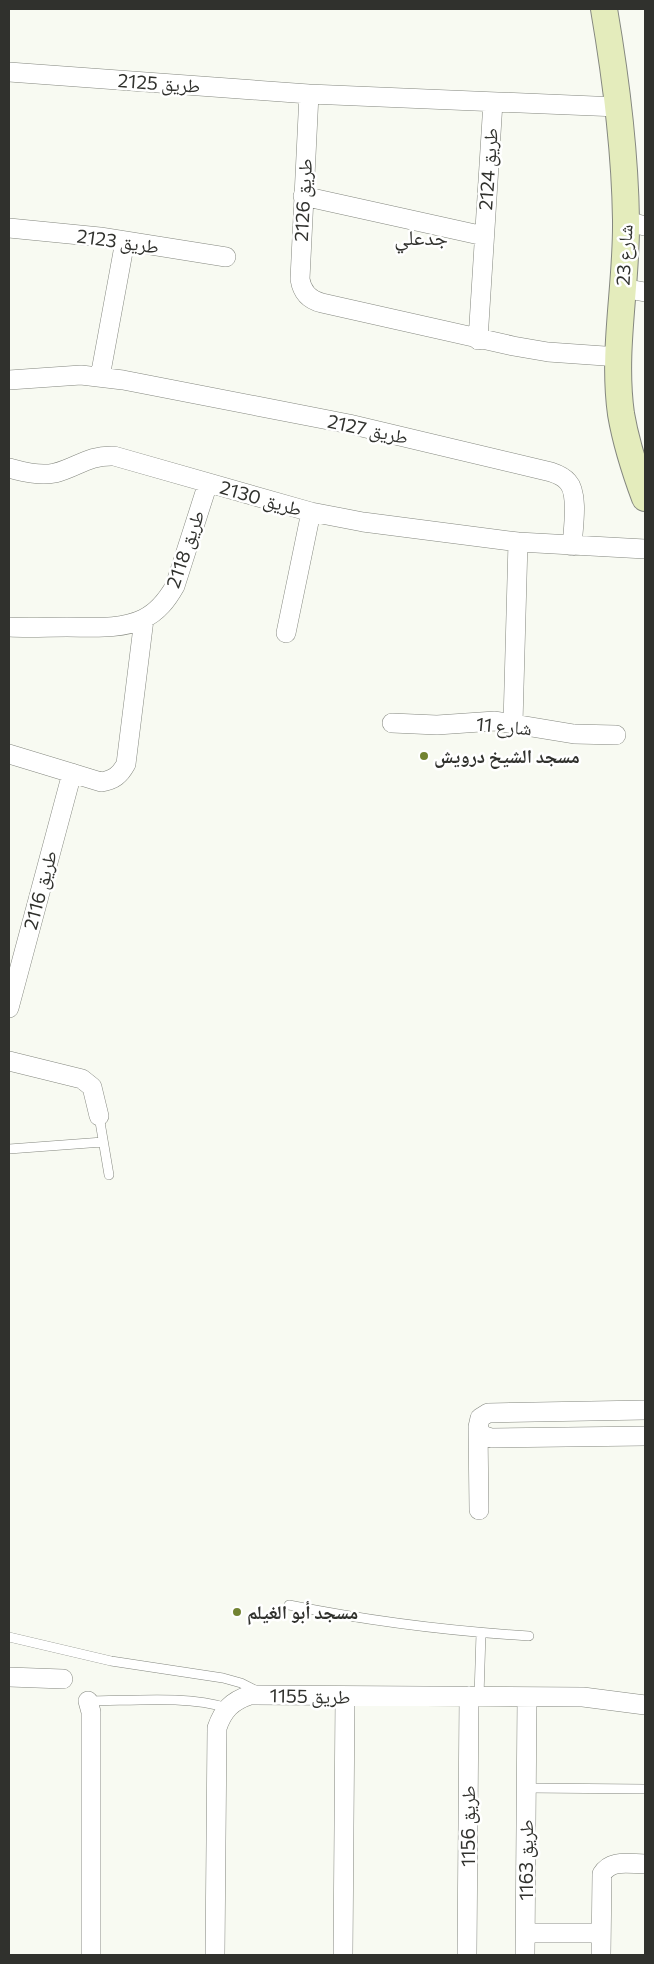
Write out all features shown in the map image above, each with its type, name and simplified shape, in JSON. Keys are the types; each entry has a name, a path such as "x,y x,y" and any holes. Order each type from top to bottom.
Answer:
{"street":[{"name":"شارع 23","path":"604,9 636,224 634,290 619,357 621,413 645,498"},
{"name":"طريق 2125","path":"9,72 309,94"},
{"path":"309,94 618,107"},
{"name":"طريق 2126","path":"309,94 300,279 301,286 309,298 322,303 478,340 548,352 619,357"},
{"name":"طريق 2124","path":"478,340 493,102"},
{"name":"طريق 2124","path":"303,196 484,236"},
{"name":"طريق 2123","path":"9,228 125,241 226,257"},
{"path":"100,377 125,241"},
{"name":"طريق 2127","path":"9,380 62,376 100,377 349,424 450,447 560,476 568,482 573,491 572,546"},
{"name":"طريق 2130","path":"9,468 31,474 54,473 94,457 114,456 312,512 380,524 518,542 645,549"},
{"name":"طريق 2118","path":"9,627 110,627 128,625 144,619 162,605 175,586 208,483"},
{"path":"286,633 312,512"},
{"name":"طريق 2130","path":"624,548 645,537"},
{"path":"513,723 518,542"},
{"path":"9,754 101,782 109,781 122,771 126,764 144,619"},
{"name":"شارع 11","path":"392,724 437,725 495,721 568,733 616,735"},
{"name":"طريق 2116","path":"9,1008 72,773"},
{"path":"9,1062 82,1079 92,1087 99,1116"},
{"path":"479,1510 478,1427 480,1418 488,1414 645,1410"},
{"path":"555,1412 555,1437"},
{"path":"478,1427 479,1432 486,1438 645,1436"},
{"path":"9,1677 63,1679"},
{"name":"طريق 1155","path":"227,1708 238,1699 250,1695 583,1697 645,1705"},
{"name":"طريق 1156","path":"467,1955 474,1696"},
{"path":"343,1955 345,1697"},
{"name":"طريق 1163","path":"525,1955 527,1697"},
{"path":"88,1701 91,1712 91,1955"},
{"path":"215,1955 217,1728 220,1718 227,1708"},
{"path":"601,1955 602,1874 605,1868 618,1863 645,1864"},
{"path":"526,1933 601,1933"}],"lane":[{"path":"99,1116 109,1176"},
{"path":"9,1149 103,1142"},
{"path":"289,1605 384,1622 481,1633 529,1636"},
{"path":"474,1696 481,1633"},
{"path":"9,1637 111,1660 223,1678 241,1683 263,1695"},
{"path":"88,1701 190,1701 215,1704 227,1708"},
{"path":"527,1788 645,1788"}],"place":[{"name":"مسجد الشيخ درويش","path":"424,756"},
{"name":"مسجد أبو الغيلم","path":"237,1612"}],"district":[{"name":"جدعلي","path":"421,238"}]}
